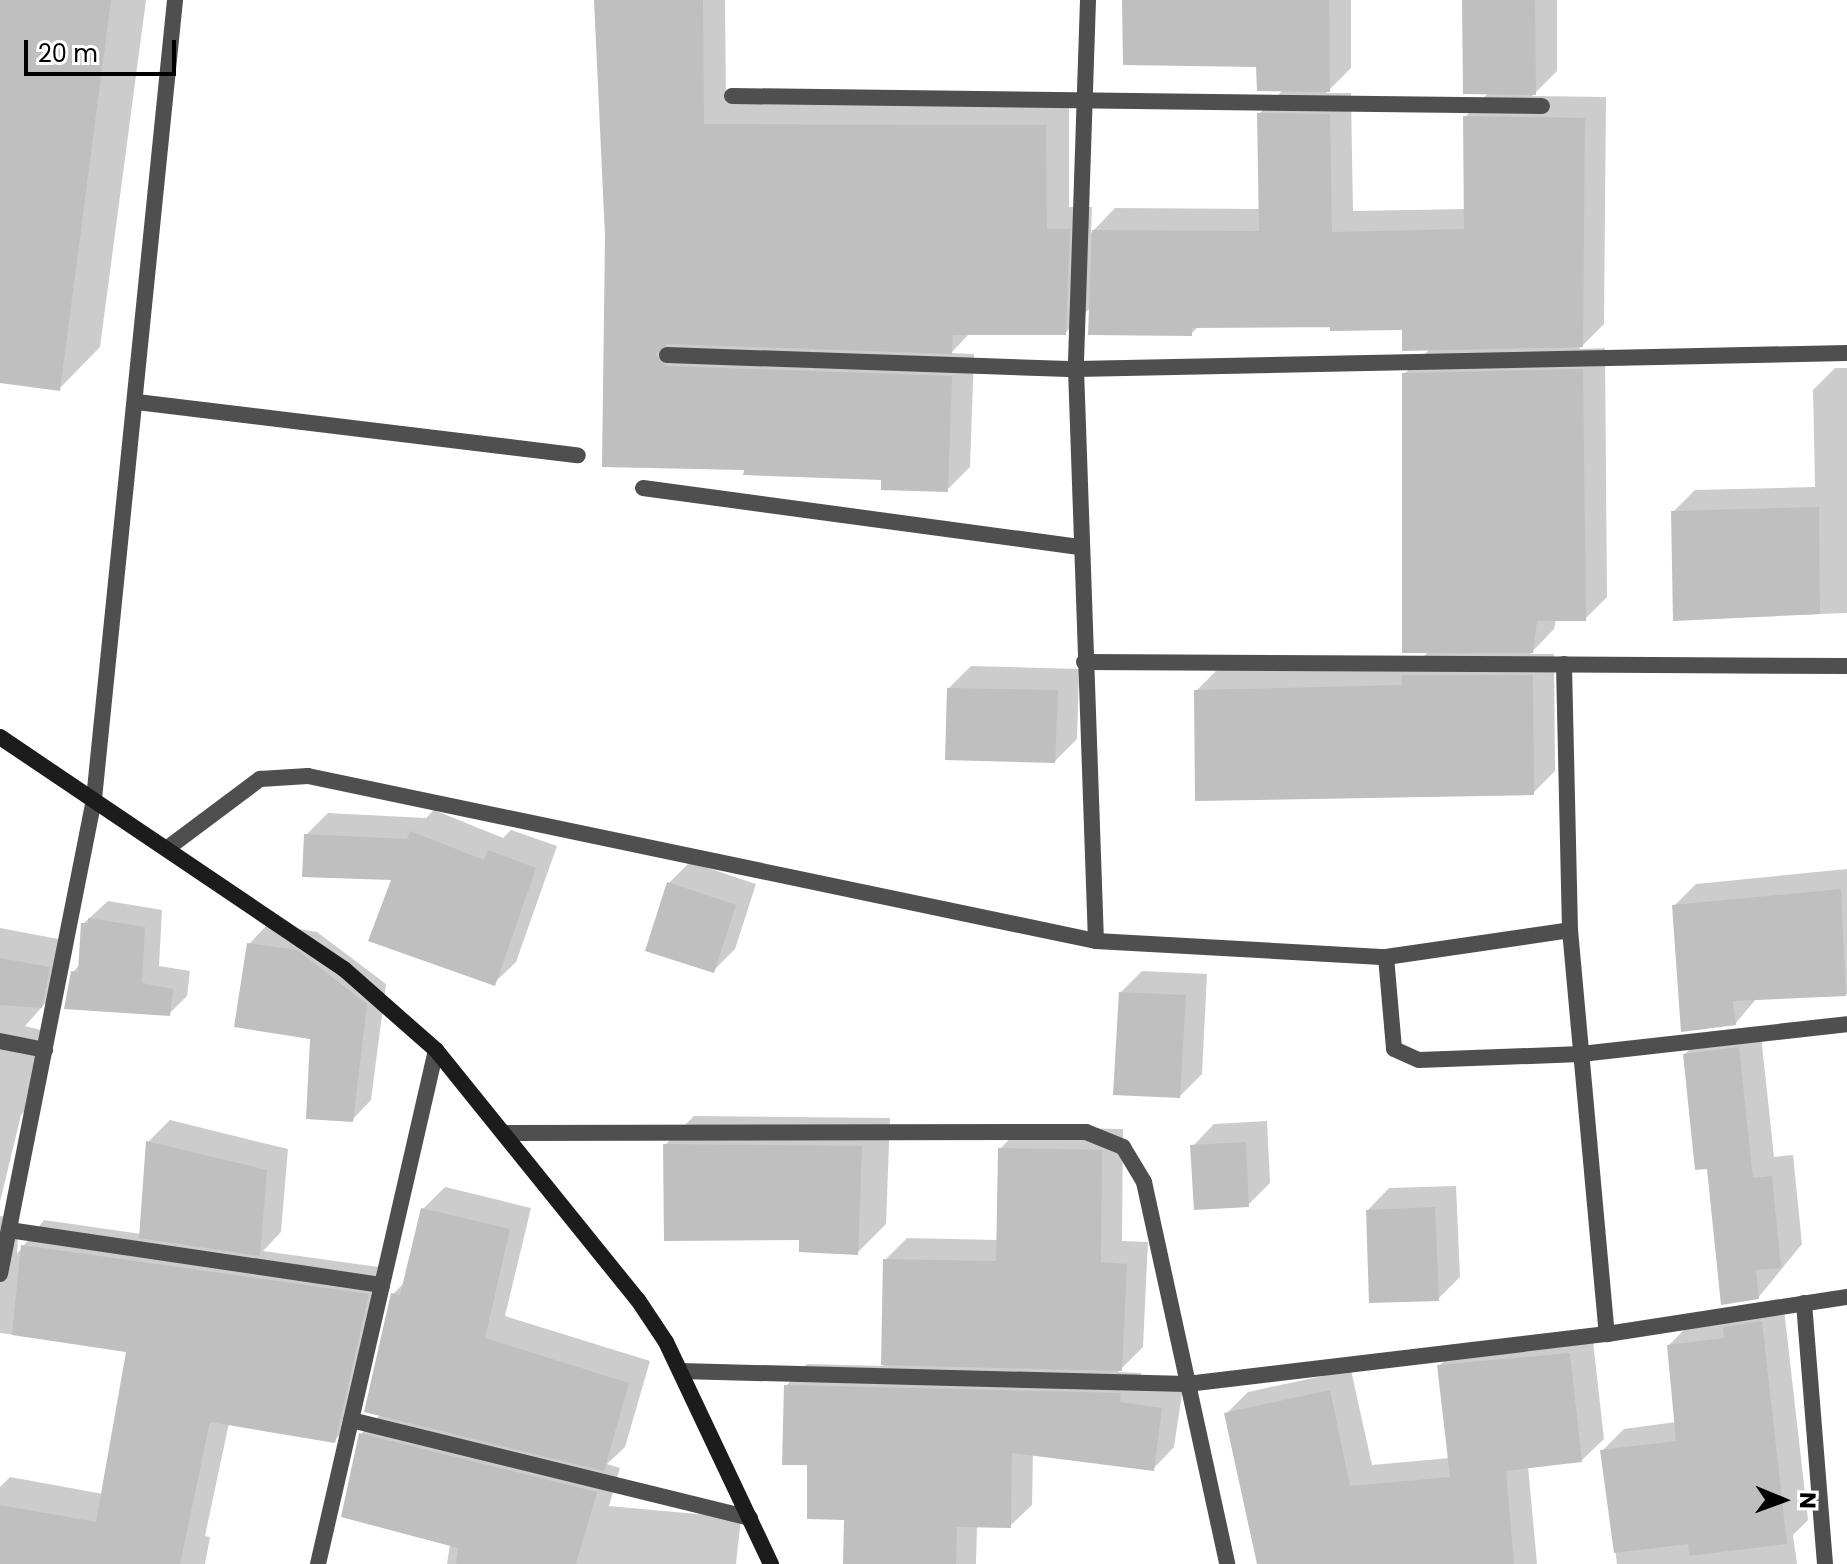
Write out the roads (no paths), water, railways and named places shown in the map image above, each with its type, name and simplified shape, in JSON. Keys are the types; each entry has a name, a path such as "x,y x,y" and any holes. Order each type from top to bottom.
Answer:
{"street":[{"path":"0,1274 94,799 137,402 175,0"},
{"path":"1088,0 1076,369 1096,941"},
{"path":"732,96 1542,106"},
{"path":"667,355 1076,369 1847,353"},
{"path":"137,402 578,455"},
{"path":"643,488 1081,547"},
{"path":"1084,662 1847,666"},
{"path":"1564,664 1570,930 1607,1334"},
{"path":"0,737 169,847 344,969 436,1050 638,1300 680,1371 771,1564"},
{"path":"169,847 260,779 308,776 1096,941 1386,957 1570,930"},
{"path":"1386,957 1394,1049 1419,1060 1581,1054 1847,1024"},
{"path":"0,1041 45,1050"},
{"path":"318,1564 436,1050"},
{"path":"505,1133 1086,1132 1123,1147 1144,1182 1227,1564"},
{"path":"9,1230 382,1285"},
{"path":"680,1371 1187,1384 1607,1334 1847,1297"},
{"path":"1804,1303 1825,1564"},
{"path":"351,1420 750,1518"}]}
